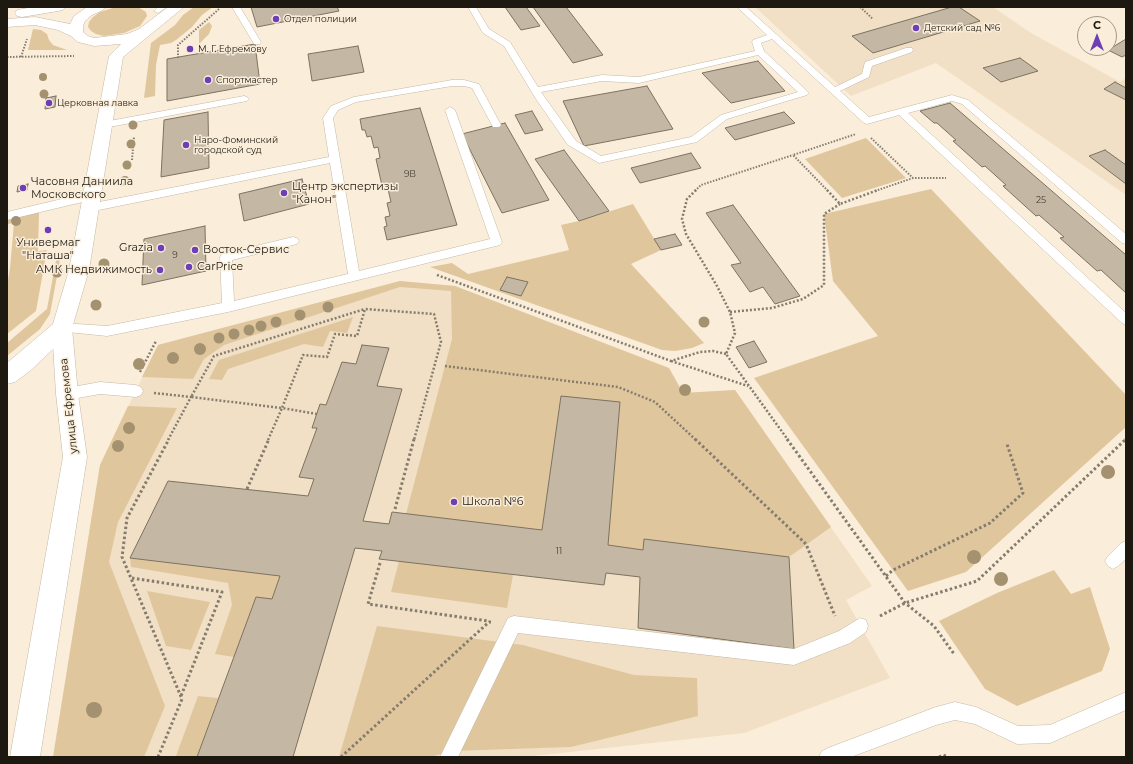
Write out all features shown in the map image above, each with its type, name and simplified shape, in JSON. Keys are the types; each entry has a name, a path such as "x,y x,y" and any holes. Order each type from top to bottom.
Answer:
{"main road":[{"path":"7,16 58,7"},
{"path":"76,33 76,26 79,19 87,12 98,7"},
{"path":"7,23 35,21 62,26 76,33 83,39 94,42 116,42 131,38 155,16 177,7"},
{"path":"94,42 116,56 155,16"},
{"name":"улица Ефремова","path":"25,757 74,457 62,328 79,270 116,56"},
{"path":"7,375 22,365 62,328"}],"lane":[{"path":"236,7 257,42"},
{"path":"472,7 486,32 507,44 572,143 600,160 694,140 724,117 804,93 760,52 756,42 773,36"},
{"path":"741,7 867,121 952,98 965,102 1126,240"},
{"path":"834,91 866,74 868,64 909,50"},
{"path":"536,90 602,78 639,80 760,52"},
{"path":"354,276 328,118 334,108 354,100 464,82 476,86 496,125"},
{"path":"104,125 244,99"},
{"path":"62,328 107,331 228,307 496,242 450,110"},
{"path":"901,112 1126,320"},
{"path":"7,216 335,159"},
{"path":"228,307 226,257 293,241"},
{"path":"67,394 100,388 133,391"},
{"path":"1113,561 1126,548"},
{"path":"449,757 514,624 794,657 844,637 860,626"},
{"path":"828,757 936,716 955,711 976,716 1017,735 1050,734 1126,701"}],"path":[{"path":"178,58 178,45 221,7"},
{"path":"860,7 873,19"},
{"path":"21,57 28,37"},
{"path":"7,57 76,56"},
{"path":"864,132 867,121"},
{"path":"726,354 735,333 730,312 717,286 686,234 682,219 687,199 701,185 864,132"},
{"path":"864,132 914,178"},
{"path":"792,155 840,204"},
{"path":"730,312 772,308 804,299 824,285 824,214 840,204 914,178 973,178"},
{"path":"434,275 671,361 749,386"},
{"path":"247,489 303,355 327,357 335,334 357,336 365,309"},
{"path":"181,696 122,557 127,518 214,356 365,309 434,314 441,342 395,509"},
{"path":"157,338 133,391 282,408 317,414"},
{"path":"671,361 700,352 714,351 726,354 905,603 934,626 954,654"},
{"path":"445,366 618,387 655,402 806,544 844,637"},
{"path":"860,626 905,603 977,581 1126,439"},
{"path":"886,576 893,570 990,523 1023,492 1007,444"},
{"path":"380,563 368,604 488,622 514,624"},
{"path":"131,578 222,592 181,696 182,699 158,757"},
{"path":"341,757 488,622"},
{"path":"938,757 943,755 948,757"}],"shaded area":[{"path":"116,7 138,7 146,12 147,16 140,26 124,33 104,36 91,31 88,27 89,22 93,17 100,12"},
{"path":"194,7 213,7 202,15 192,27 176,40 171,43 160,45 156,65 155,96 144,98 151,43 175,25 183,15"},
{"path":"755,7 993,7 1031,33 1120,82 1126,78 1126,195 936,63 851,96"},
{"path":"209,22 212,26 209,34 199,44 199,30"},
{"path":"33,29 41,30 47,34 53,45 67,50 28,50"},
{"path":"866,138 906,178 842,198 805,159"},
{"path":"931,189 1126,395 1126,427 966,572 908,591 754,378 878,336 833,281 824,214"},
{"path":"633,204 661,250 631,264 704,343 692,348 675,351 662,350 430,267 452,263 468,274 569,250 561,225"},
{"path":"39,212 38,251 47,250 36,311 7,334 7,286 14,223 7,224 7,219"},
{"path":"61,254 50,314 40,329 7,356 7,343 47,309 57,255"},
{"name":"Школа №6","path":"400,281 455,286 669,368 683,393 735,390 872,586 846,600 890,678 744,733 524,757 53,757 100,465 158,345"},
{"path":"400,281 455,286 669,368 683,393 735,390 831,527 789,557 644,539 643,550 608,545 561,396 542,530 406,514 452,339 451,291 400,287 224,345 204,359 193,379 142,377 158,345"},
{"path":"353,317 347,333 330,331 323,347 304,344 228,369 222,380 209,379 219,360"},
{"path":"128,406 177,408 118,522 109,562 165,706 144,757 53,757 100,465"},
{"path":"130,558 280,576 272,599 256,597 234,657 215,654 232,605 228,583 131,567"},
{"path":"399,561 513,575 507,608 391,592"},
{"path":"1054,570 1071,594 1090,587 1110,649 1102,671 1017,706 985,689 939,621 997,593"},
{"path":"147,591 210,602 191,650 166,646"},
{"path":"377,626 523,645 634,675 697,678 698,716 571,747 452,751 430,757 339,757"},
{"path":"198,696 218,698 197,757 176,756"}],"building":[{"name":"Отдел полиции","path":"251,7 337,7 339,11 257,27"},
{"path":"505,7 526,7 540,26 521,30"},
{"path":"533,7 566,7 603,55 573,63"},
{"name":"Детский сад №6","path":"952,7 959,7 980,21 873,53 852,36"},
{"path":"1126,39 1126,55 1122,57 1117,54 1117,44"},
{"path":"255,44 260,84 167,101 167,59"},
{"path":"358,46 364,72 312,81 308,54"},
{"path":"1020,58 1038,71 1001,82 983,68"},
{"path":"758,61 785,91 731,103 702,73"},
{"path":"1115,82 1126,88 1126,100 1104,89"},
{"path":"647,86 673,129 584,146 563,101"},
{"path":"56,96 55,107 45,109 46,98"},
{"path":"950,103 1126,255 1126,293 1101,270 1097,271 1060,238 1064,237 1039,215 1036,216 1003,186 1006,185 985,166 982,167 953,141 956,140 937,123 934,123 920,111"},
{"path":"420,108 457,225 387,240 384,227 387,226 385,217 390,216 387,203 391,202 388,189 383,190 376,159 380,158 378,147 374,148 371,136 367,137 365,130 362,130 360,119"},
{"path":"532,111 543,130 525,134 515,115"},
{"name":"Наро-Фоминский городской суд","path":"208,112 209,168 161,177 164,120"},
{"path":"784,112 795,123 735,140 725,128"},
{"path":"505,123 549,200 502,213 462,134"},
{"path":"564,150 609,211 579,221 535,159"},
{"path":"1105,150 1126,165 1126,184 1089,156"},
{"path":"691,153 701,168 640,183 631,168"},
{"path":"302,179 309,204 244,221 239,194"},
{"name":"Часовня Даниила Московского","path":"28,184 27,190 17,192 18,186"},
{"path":"733,205 800,296 775,304 763,287 750,292 731,265 741,263 706,213"},
{"path":"205,226 206,271 142,285 144,239"},
{"path":"675,234 682,245 661,250 654,239"},
{"path":"507,277 528,282 521,296 500,290"},
{"path":"754,341 767,362 749,368 736,347"},
{"path":"362,345 389,348 377,386 402,389 363,521 389,524 392,512 542,530 561,396 620,402 608,545 643,550 644,539 789,557 794,649 638,628 640,577 606,573 604,585 379,559 382,551 355,548 293,757 197,757 256,597 272,599 280,576 130,558 168,481 308,496 314,479 299,477 317,428 312,428 320,404 326,405 342,362 356,364"}],"place":[{"name":"Отдел полиции","path":"276,19"},
{"name":"Детский сад №6","path":"916,28"},
{"name":"М. Г. Ефремову","path":"190,49"},
{"name":"Спортмастер","path":"208,80"},
{"name":"Церковная лавка","path":"49,103"},
{"name":"Наро-Фоминский городской суд","path":"186,145"},
{"name":"Часовня Даниила Московского","path":"23,188"},
{"name":"Центр экспертизы \"Канон\"","path":"284,193"},
{"name":"Универмаг \"Наташа\"","path":"48,230"},
{"name":"Grazia","path":"161,248"},
{"name":"Восток-Сервис","path":"195,250"},
{"name":"CarPrice","path":"189,267"},
{"name":"АМК Недвижимость","path":"160,270"},
{"name":"Школа №6","path":"454,502"}]}
